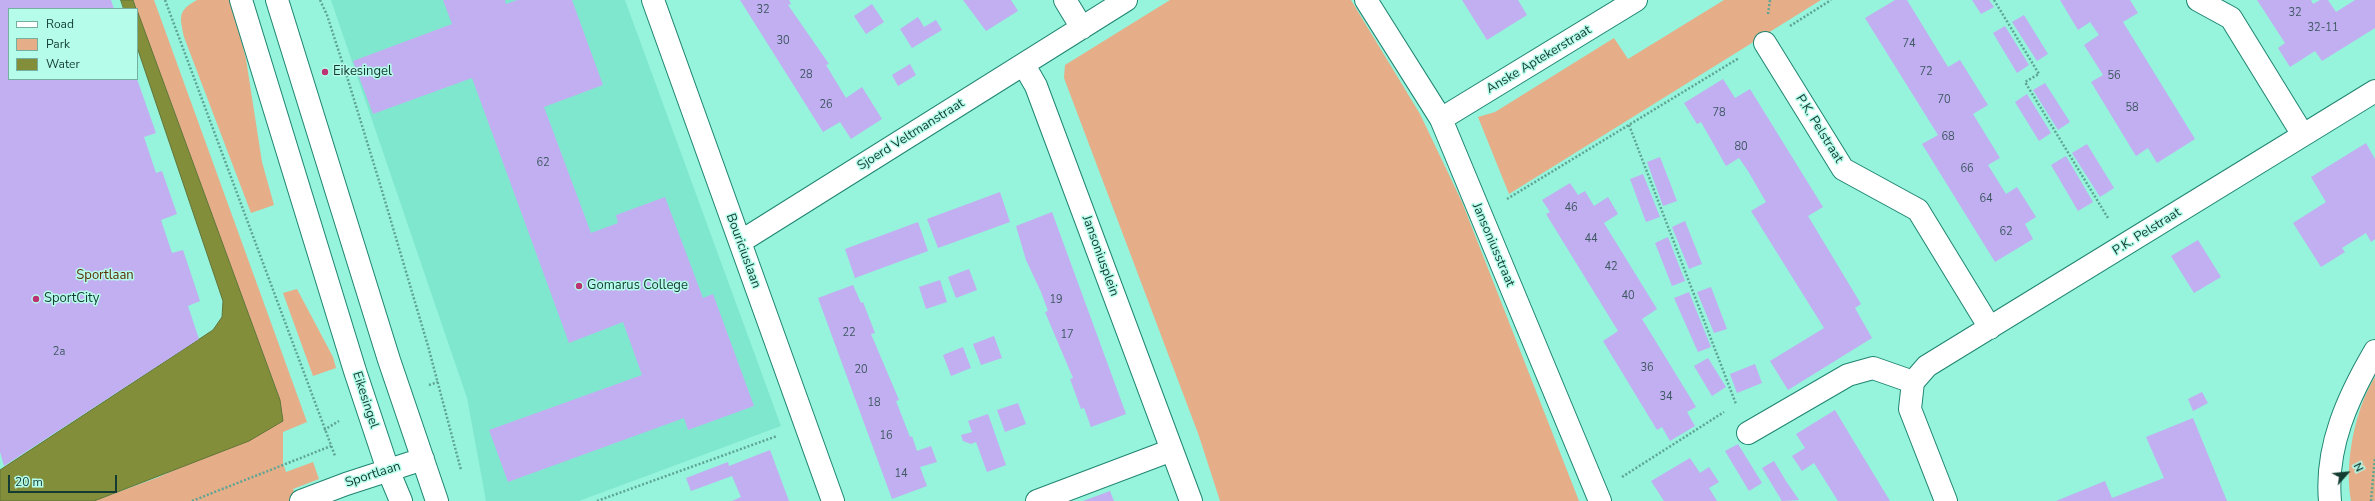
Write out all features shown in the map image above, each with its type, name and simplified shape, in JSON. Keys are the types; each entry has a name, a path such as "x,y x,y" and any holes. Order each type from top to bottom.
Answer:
{"street":[{"name":"Eikesingel","path":"241,0 353,363 388,470 401,501"},
{"path":"277,0 387,352 437,501"},
{"name":"Bouriciuslaan","path":"653,0 834,501"},
{"path":"1065,0 1082,28"},
{"name":"Sjoerd Veltmanstraat","path":"740,242 1126,0"},
{"name":"Jansoniusstraat","path":"1366,0 1441,119 1598,497"},
{"name":"Anske Aptekerstraat","path":"1441,119 1636,0"},
{"path":"2198,0 2231,18 2303,135"},
{"name":"P.K. Pelstraat","path":"1765,42 1843,169 1918,210 1990,328"},
{"name":"Jansoniusplein","path":"1024,65 1036,86 1191,501"},
{"name":"P.K. Pelstraat","path":"1913,382 1927,366 2375,91"},
{"path":"2330,501 2329,490 2337,431 2354,387 2375,351"},
{"path":"1748,433 1848,375 1873,368 1913,382 1910,409 1946,501"},
{"path":"1037,501 1172,450"},
{"name":"Sportlaan","path":"302,501 423,459"}],"path":[{"path":"166,0 324,430"},
{"path":"320,0 327,15 348,80 438,382 461,471"},
{"path":"1481,215 1765,42 1831,0"},
{"path":"1994,0 2039,74 2025,82 2125,245"},
{"path":"1598,497 1737,405 1629,125"},
{"path":"597,501 806,425"},
{"path":"192,501 331,446"},
{"path":"2370,501 2375,457"}],"shaded area":[{"name":"Gomarus College","path":"331,0 625,0 781,426 579,501 486,501 467,398"}],"green space":[{"path":"133,0 154,0 307,422 283,432 283,463 286,472 313,462 319,479 293,489 297,501 94,501 159,477 283,421 280,400 138,14 138,8 136,8"},
{"path":"197,0 231,0 246,59 262,162 274,205 251,213 184,37 181,19 183,11"},
{"path":"1170,0 1351,0 1420,114 1462,202 1579,501 1220,501 1199,436 1064,78 1065,65"},
{"path":"1724,0 1821,0 1509,194 1478,117 1495,112 1614,38 1628,59"},
{"path":"297,289 333,357 336,368 313,376 283,293"},
{"path":"2375,377 2375,501 2351,501 2349,470 2353,437 2362,405"}],"water":[{"path":"121,0 133,0 136,8 124,8"},
{"path":"138,13 280,400 283,421 249,441 94,501 0,501 0,470 213,330 222,317 223,301 138,50"}],"building":[{"name":"Sportlaan","path":"0,0 111,0 114,8 8,8 8,80 137,80 156,133 144,137 156,173 162,171 177,214 161,220 172,253 183,250 200,301 188,306 199,339 4,466 0,452"},
{"path":"443,0 505,0 506,4 517,0 572,0 603,85 544,107 591,233 618,223 616,215 665,197 703,298 713,294 754,406 688,430 684,418 508,482 489,430 642,375 623,322 569,343 472,78 373,114 353,61 452,24"},
{"path":"740,0 789,0 791,4 788,5 829,64 826,65 846,98 862,87 882,119 851,139 840,122 823,132"},
{"path":"963,0 1011,0 1018,11 986,31"},
{"path":"1462,0 1518,0 1527,15 1487,40"},
{"path":"1895,0 1907,0 1948,67 1960,60 1988,105 1973,114 2000,158 1988,165 2006,194 2017,187 2036,217 2025,224 2033,239 1995,262 1922,144 1938,135 1865,18"},
{"path":"1972,0 1989,0 1994,7 1981,14"},
{"path":"2060,0 2130,0 2138,13 2123,22 2195,139 2157,163 2148,148 2136,156 2091,82 2103,75 2084,45 2099,35 2090,22 2078,30"},
{"path":"2257,0 2311,0 2313,4 2320,0 2328,0 2336,12 2355,0 2375,0 2375,28 2322,61 2315,51 2290,67 2278,48 2285,43"},
{"path":"872,4 884,22 866,34 854,16"},
{"path":"2024,15 2048,54 2037,61 2012,22"},
{"path":"918,17 924,27 936,20 942,30 912,48 900,29"},
{"path":"2005,26 2029,65 2017,73 1993,33"},
{"path":"910,64 916,75 898,86 892,75"},
{"path":"1723,79 1735,98 1750,89 1823,207 1808,216 1861,304 1855,308 1872,338 1788,390 1770,361 1824,328 1751,211 1766,202 1748,171 1739,158 1726,166 1701,122 1697,124 1684,103"},
{"path":"2045,83 2070,122 2058,130 2033,90"},
{"path":"2027,94 2051,133 2039,141 2015,102"},
{"path":"2366,143 2375,159 2375,239 2371,242 2366,233 2342,248 2345,252 2321,267 2293,223 2326,202 2311,177"},
{"path":"2087,144 2114,188 2100,197 2072,153"},
{"path":"2066,156 2093,202 2078,211 2051,165"},
{"path":"1660,157 1677,201 1663,206 1647,162"},
{"path":"1643,174 1660,217 1646,222 1630,179"},
{"path":"1570,183 1578,195 1585,191 1594,206 1608,197 1618,214 1604,223 1657,309 1642,319 1696,407 1687,412 1695,426 1670,441 1662,427 1657,430 1603,341 1618,331 1546,214 1550,212 1542,200"},
{"path":"1000,192 1010,222 938,248 927,219"},
{"path":"1052,212 1126,414 1091,427 1084,408 1081,409 1070,379 1073,378 1045,312 1048,311 1026,260 1016,226"},
{"path":"1685,221 1702,264 1689,269 1672,227"},
{"path":"918,222 928,251 855,278 845,249"},
{"path":"1668,237 1685,281 1672,286 1655,243"},
{"path":"2198,240 2221,277 2194,293 2171,256"},
{"path":"969,269 977,290 956,298 948,277"},
{"path":"940,280 947,302 926,309 919,287"},
{"path":"853,285 861,303 863,302 875,333 871,334 899,400 896,401 910,437 912,436 917,451 931,446 937,462 920,467 927,486 892,499 818,298"},
{"path":"1711,287 1727,329 1714,333 1697,292"},
{"path":"1689,292 1711,347 1698,352 1674,298"},
{"path":"994,336 1002,358 981,365 973,344"},
{"path":"963,347 971,368 951,376 943,355"},
{"path":"1708,358 1726,387 1712,396 1694,366"},
{"path":"1755,364 1762,383 1737,393 1730,374"},
{"path":"2202,392 2208,403 2193,411 2188,399"},
{"path":"1018,403 1026,424 1005,432 997,410"},
{"path":"1835,410 1890,501 1838,501 1814,463 1802,471 1792,456 1805,448 1796,434"},
{"path":"988,414 1006,465 987,472 976,442 971,444 963,441 961,435 972,432 968,421"},
{"path":"2193,418 2227,501 2056,501 2105,481 2112,498 2164,478 2146,437"},
{"path":"1738,444 1762,483 1749,491 1725,451"},
{"path":"770,450 789,501 732,501 741,497 732,476 691,491 686,478 728,462 729,466"},
{"path":"1690,458 1700,473 1709,467 1719,482 1709,488 1717,501 1664,501 1651,481"},
{"path":"1774,461 1799,500 1782,501 1762,468"},
{"path":"1110,491 1114,501 1083,501"}],"place":[{"name":"Eikesingel","path":"325,72"},
{"name":"Gomarus College","path":"579,286"},
{"name":"SportCity","path":"36,299"}]}
